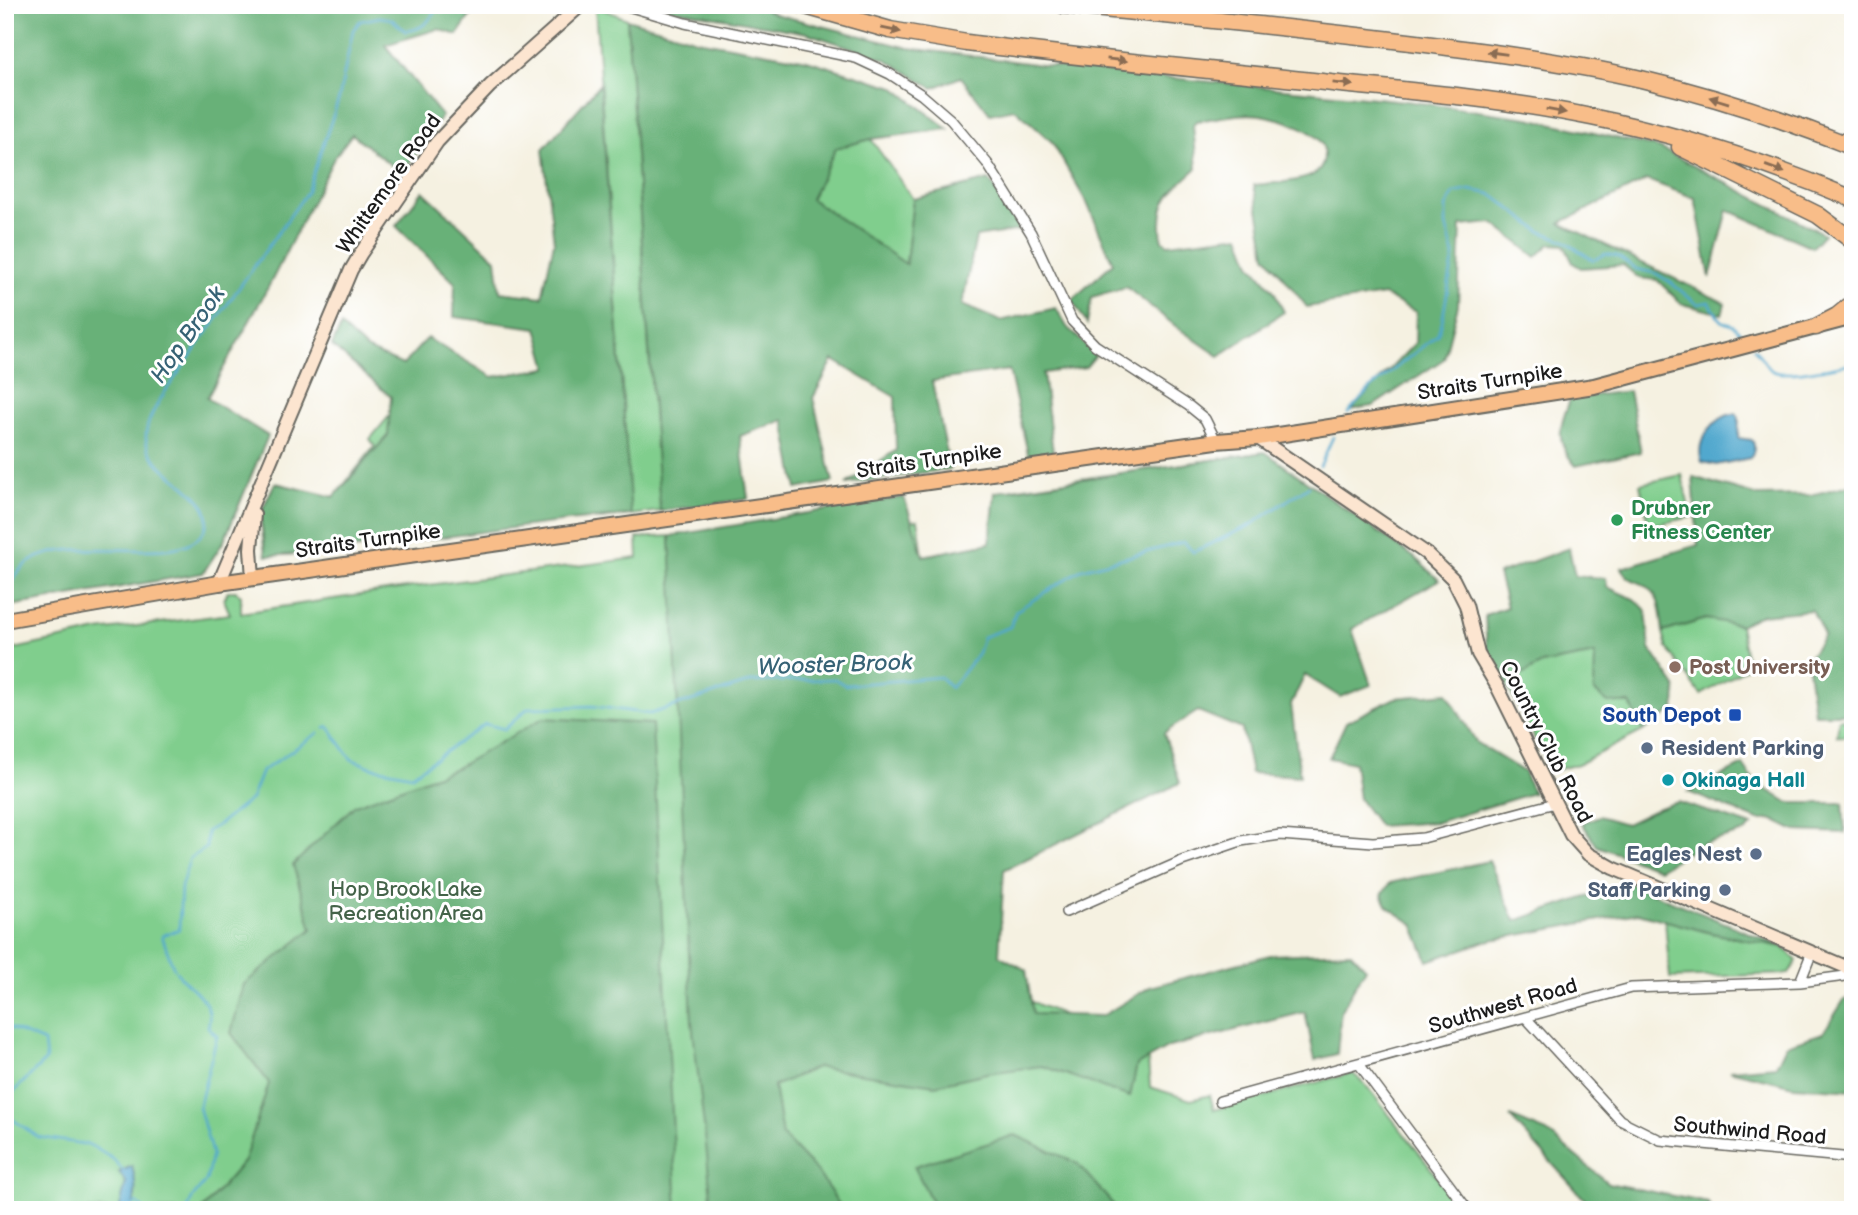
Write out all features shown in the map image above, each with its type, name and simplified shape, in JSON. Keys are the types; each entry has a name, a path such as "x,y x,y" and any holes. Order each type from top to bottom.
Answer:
{"highway":[{"path":"802,5 890,30 967,43 1445,95 1592,117 1701,144 1771,167 1853,199"},
{"path":"1063,5 1366,36 1527,57 1640,79 1853,140"},
{"path":"1751,110 1853,147"},
{"path":"1592,117 1700,156 1818,215 1850,239"},
{"path":"1816,327 1837,316 1853,303"}],"main road":[{"name":"Straits Turnpike","path":"5,620 219,583 1216,441 1258,438 1560,393 1751,346 1853,317"}],"street":[{"name":"Whittemore Road","path":"219,583 351,270 361,253 437,142 490,86 581,5"},
{"path":"624,5 685,23 856,58 890,74 922,95 951,120 987,163 1031,233 1072,321 1096,345 1205,419 1216,441"},
{"name":"Country Club Road","path":"1258,438 1437,562 1458,587 1468,611 1478,654 1497,686 1555,803 1584,851 1600,861 1853,970"},
{"name":"Whittemore Road","path":"253,579 251,548 254,503"},
{"path":"1066,912 1182,861 1241,841 1280,835 1373,842 1423,838 1555,803"},
{"path":"1800,982 1812,952"},
{"name":"Southwest Road","path":"1220,1101 1631,988 1800,982 1853,975"},
{"name":"Southwind Road","path":"1526,1018 1620,1120 1660,1140 1853,1158"},
{"path":"1360,1064 1468,1210"}],"green space":[{"path":"5,5 478,5 457,35 438,29 385,45 442,116 402,174 352,134 334,158 271,282 207,398 268,436 224,541 203,573 5,607"},
{"path":"648,5 756,5 775,14 909,48 1050,66 1406,101 1528,118 1660,148 1824,234 1812,247 1728,210 1710,278 1695,198 1647,180 1560,223 1725,303 1722,314 1682,304 1657,280 1639,278 1623,265 1581,268 1573,263 1564,245 1550,244 1536,257 1493,223 1461,226 1458,305 1444,359 1373,406 1351,410 1415,343 1416,312 1384,295 1307,307 1266,255 1254,185 1296,180 1318,171 1324,160 1323,146 1309,132 1278,119 1252,114 1196,121 1193,125 1197,168 1172,191 1163,206 1162,240 1168,244 1240,235 1251,264 1274,291 1284,312 1219,356 1126,287 1092,297 1087,324 1072,300 1113,263 1088,205 1052,142 1015,109 990,114 961,77 933,88 885,59 807,33"},
{"path":"595,6 627,19 654,427 740,447 748,499 595,520 591,502 264,547 260,514 275,483 334,497 375,446 370,439 395,409 493,377 560,366 625,429"},
{"path":"627,19 697,40 807,60 894,87 948,129 871,139 836,148 811,199 906,264 913,199 989,180 1021,230 976,237 962,305 1000,321 1056,308 1067,327 1096,355 1086,367 1043,373 1053,452 1029,458 1009,370 932,381 950,469 846,484 896,450 895,397 833,360 813,398 833,482 797,489 784,420 740,436 748,499 660,511"},
{"path":"600,84 631,515 357,548 266,556 260,514 275,483 334,497 388,435 391,397 332,346 341,326 366,349 403,365 427,338 493,377 548,368 537,328 454,317 455,283 396,226 423,191 496,259 500,292 542,297 554,242 543,149"},
{"path":"871,139 913,199 906,265 811,199 835,148"},
{"path":"1629,391 1641,452 1576,466 1564,449 1561,433 1571,398"},
{"name":"Hop Brook Lake Recreation Area","path":"1265,452 1415,558 1439,580 1289,629 1238,679 976,860 989,985 1147,1048 1150,1087 1191,1100 1210,1095 1214,1110 1352,1073 1364,1083 1424,1159 1460,1210 5,1210 5,651 98,631 230,614 224,600 228,591 236,591 241,596 241,613 413,587 638,558 637,538 670,536 671,554 918,520 923,556 990,543 1011,489"},
{"path":"1265,452 1415,558 1439,580 1352,629 1371,685 1340,697 1305,675 1291,704 1300,776 1251,773 1242,729 1198,711 1164,733 1180,783 1004,870 999,955 1026,970 1033,1014 1102,1016 1150,987 1270,955 1351,952 1366,968 1341,1010 1337,1054 1315,1060 1305,1012 1169,1047 1137,1065 1130,1097 1042,1066 987,1073 935,1085 817,1067 774,1086 782,1135 818,1173 843,1210 712,1210 692,1022 670,536 904,497 923,556 990,543 995,492"},
{"path":"1682,475 1691,517 1649,526 1640,484"},
{"path":"1693,477 1758,496 1811,495 1853,484 1853,714 1814,714 1807,660 1824,635 1812,610 1761,615 1740,625 1706,619 1663,632 1660,608 1653,592 1628,577 1621,568 1698,545"},
{"path":"1569,548 1575,576 1606,578 1607,587 1634,599 1646,610 1650,649 1676,687 1675,709 1643,731 1630,703 1608,703 1594,691 1595,654 1542,664 1506,684 1487,649 1485,615 1507,607 1498,574"},
{"path":"1706,619 1740,625 1748,667 1701,695 1667,648 1663,632"},
{"path":"1595,654 1608,703 1630,703 1643,731 1578,764 1552,771 1506,684 1542,664"},
{"path":"1447,693 1477,743 1524,772 1533,793 1438,822 1379,826 1359,799 1354,763 1329,758 1346,722 1395,698"},
{"path":"543,718 652,724 677,1210 202,1210 244,1161 269,1083 231,1033 244,984 312,929 293,865 355,805 456,768"},
{"path":"1839,719 1853,720 1853,737 1837,736"},
{"path":"1743,765 1755,782 1789,803 1843,803 1845,833 1795,831 1773,820 1758,820 1688,792"},
{"path":"1678,802 1752,826 1745,832 1702,844 1659,869 1597,846 1582,823 1599,816 1626,824"},
{"path":"1489,861 1515,921 1628,883 1783,947 1711,933 1638,913 1486,941 1428,961 1413,924 1388,907 1382,895 1390,883"},
{"path":"1665,920 1711,933 1783,947 1797,961 1789,974 1670,978"},
{"path":"1853,997 1853,1090 1794,1086 1729,1070 1776,1066 1786,1045 1823,1033 1844,1000"},
{"path":"1510,1117 1547,1132 1608,1183 1708,1203 1711,1210 1594,1210"},
{"path":"1015,1135 1077,1163 1118,1210 936,1210 914,1166"}],"water":[{"path":"1736,413 1739,417 1738,438 1752,440 1754,444 1750,458 1716,465 1702,462 1701,445 1708,430 1721,419"},
{"path":"132,1166 135,1199 132,1210 119,1210 126,1182 119,1172"}],"waterway":[{"name":"Hop Brook","path":"5,607 11,586 19,572 41,556 93,549 173,548 192,542 205,529 208,516 203,505 156,461 148,449 146,435 150,418 165,392 307,192 339,98 353,30 360,21 380,17 392,19 405,31 417,29 429,20 439,5"},
{"name":"Wooster Brook","path":"1348,413 1371,388 1437,335 1442,322 1454,255 1446,225 1446,207 1454,193 1470,190 1491,194 1540,231 1563,240 1593,260 1605,254 1617,256 1636,269 1655,273 1697,304 1709,302 1721,321 1734,326 1747,340"},
{"name":"Wooster Brook","path":"1754,348 1771,370 1777,372 1810,371 1853,363"},
{"name":"Wooster Brook","path":"1320,466 1333,437"},
{"name":"Wooster Brook","path":"325,728 328,726 351,759 371,767 412,775 485,724 505,729 528,708 592,706 650,714 751,682 835,679 845,685 940,677 951,688 978,653 983,637 1010,627 1016,611 1082,569 1184,542 1193,552 1251,525 1309,486"},
{"name":"Wooster Brook","path":"187,1210 193,1197 206,1181 212,1154 199,1107 217,1036 208,1027 208,1008 174,968 162,936 179,929 181,887 190,858 206,848 207,831 251,799 262,771 318,733"},
{"name":"Hop Brook","path":"5,1026 44,1042 46,1060 5,1100"},
{"name":"Hop Brook","path":"5,1114 38,1137 90,1145 113,1159 125,1172"},
{"name":"Wooster Brook","path":"124,1210 137,1203 145,1210"}],"place":[{"name":"Drubner Fitness Center","path":"1617,520"},
{"name":"Post University","path":"1675,667"},
{"name":"South Depot","path":"1735,715"},
{"name":"Resident Parking","path":"1647,748"},
{"name":"Okinaga Hall","path":"1668,780"},
{"name":"Eagles Nest","path":"1756,854"},
{"name":"Staff Parking","path":"1725,890"}]}
